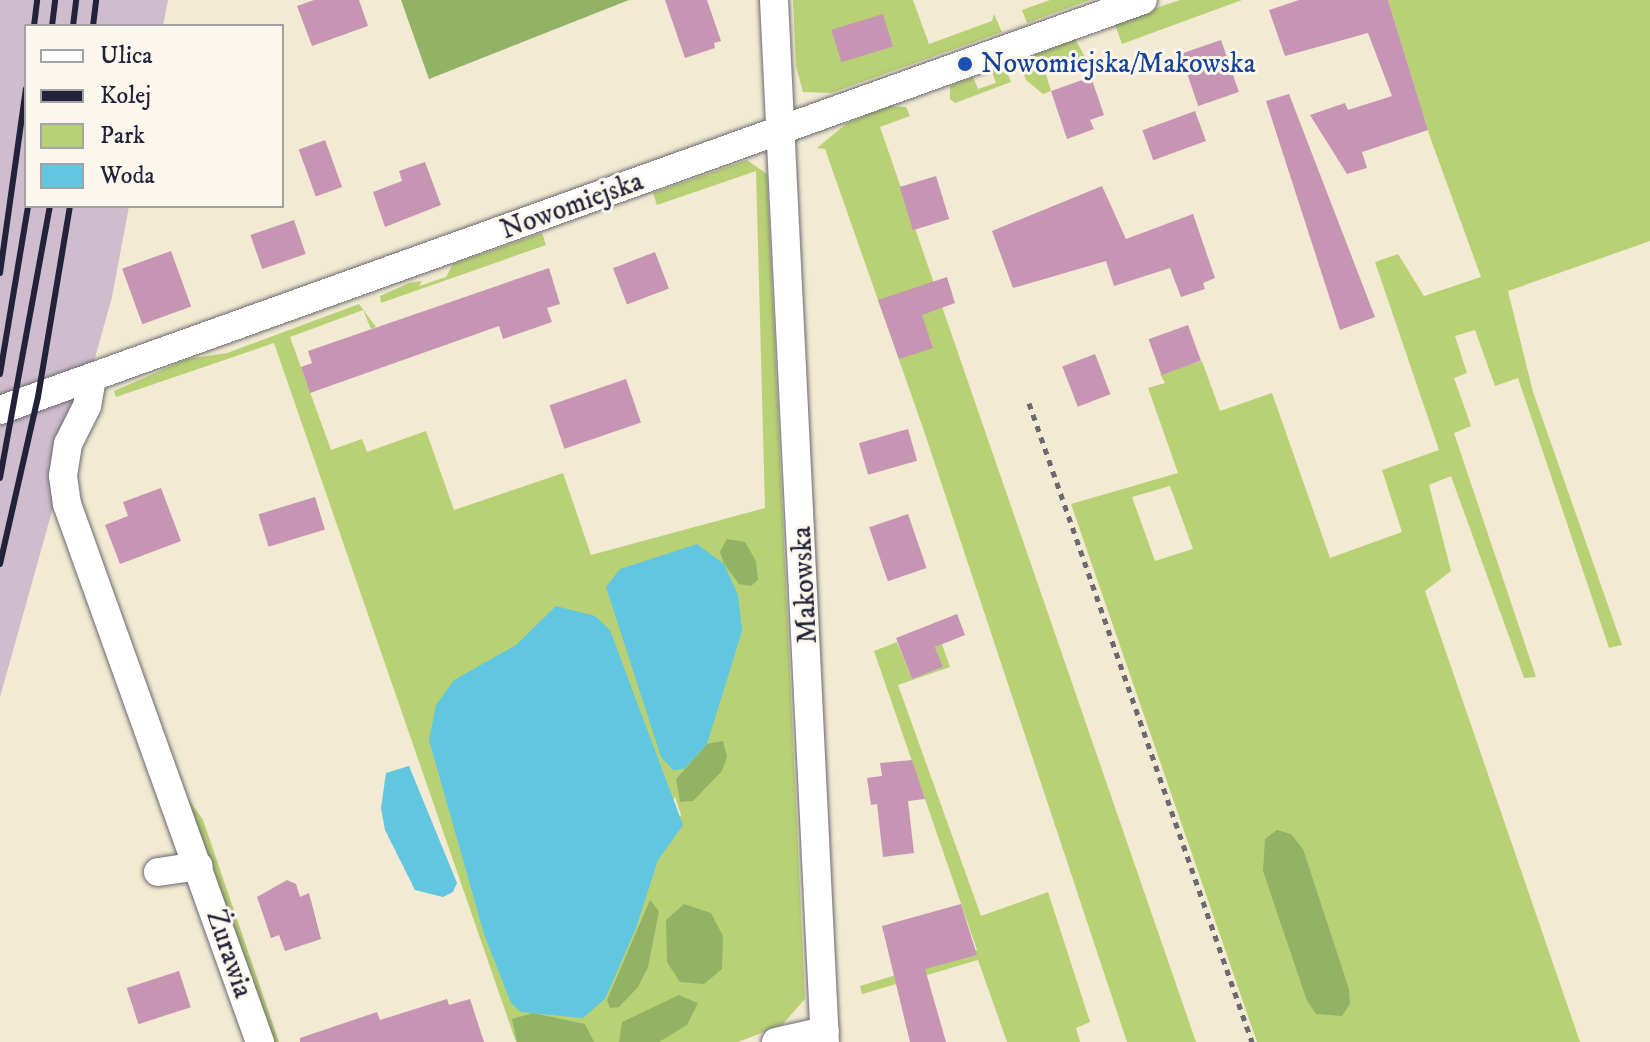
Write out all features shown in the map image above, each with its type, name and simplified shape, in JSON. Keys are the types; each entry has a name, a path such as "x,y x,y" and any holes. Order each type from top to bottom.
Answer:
{"street":[{"name":"Makowska","path":"774,0 825,1037"},
{"name":"Nowomiejska","path":"0,410 1143,0"},
{"name":"Żurawia","path":"92,378 87,406 68,444 64,491 260,1042"},
{"path":"158,872 199,866"},
{"path":"776,1042 825,1037"}],"path":[{"path":"1029,403 1252,1042"}],"shaded area":[{"path":"0,0 168,0 163,24 24,24 24,208 129,208 112,297 0,697"}],"green space":[{"path":"401,0 629,0 429,79"},
{"path":"793,0 913,0 929,44 992,21 994,14 1002,32 831,93 803,92 796,66"},
{"path":"1050,0 1090,0 1027,23 1022,10"},
{"path":"1180,0 1242,0 1122,44 1114,22"},
{"path":"1388,0 1650,0 1650,241 1508,291 1533,392 1622,645 1609,648 1518,378 1495,386 1475,330 1455,336 1467,373 1454,378 1471,426 1454,433 1536,677 1524,678 1451,476 1429,485 1451,571 1425,591 1580,1042 1257,1042 1071,504 1178,473 1148,388 1165,383 1160,374 1202,361 1220,411 1272,393 1330,558 1402,532 1382,470 1439,450 1375,262 1398,254 1424,296 1481,277 1430,137","holes":["1170,486 1193,549 1155,561 1132,497"]},
{"path":"1075,39 1085,57 1045,71 1051,91 1043,94 1026,80 1019,61"},
{"path":"990,66 1005,68 1011,82 955,103 950,99 950,86 973,77 978,89 996,83"},
{"path":"888,106 906,107 910,116 880,127 1196,1042 1127,1042 924,431 825,149 817,148 846,124"},
{"path":"747,160 767,174 805,999 782,1025 738,1042 516,1042 274,343 116,397 114,391 187,359 227,353 359,304 376,327 371,329 363,310 290,337 331,450 362,439 367,452 426,431 454,510 563,473 591,555 765,508 756,171 657,205 653,193","holes":["675,797 681,815 630,888"]},
{"path":"542,233 546,245 381,303 380,296 409,283 422,281 419,286 446,277 453,264"},
{"path":"79,496 186,796 203,820 279,1042 271,1042 74,502"},
{"path":"727,539 745,542 756,561 758,580 751,586 739,584 724,564 720,552"},
{"path":"897,642 912,679 943,667 935,647 942,644 950,667 898,685 981,916 1048,892 1090,1022 1076,1028 1080,1042 1007,1042 978,960 862,994 860,986 977,950 874,651"},
{"path":"723,741 727,757 722,771 693,801 680,802 676,779 707,744"},
{"path":"1277,830 1291,834 1303,849 1349,989 1350,1004 1342,1016 1316,1014 1307,1001 1263,871 1265,839"},
{"path":"650,900 659,911 648,967 638,987 619,1007 610,1008 607,1000"},
{"path":"684,904 711,913 723,936 722,969 704,984 680,982 667,962 666,920"},
{"path":"679,995 698,1003 687,1025 659,1042 619,1042 622,1022"},
{"path":"533,1013 585,1024 594,1042 517,1042 512,1019"}],"water":[{"path":"697,544 724,564 738,595 742,631 707,744 684,769 673,770 661,757 606,587 620,569"},
{"path":"556,606 595,616 610,630 683,825 658,860 636,928 605,999 583,1018 521,1012 511,1003 484,934 429,740 436,705 454,680 516,645"},
{"path":"409,766 457,883 453,892 443,897 415,890 385,830 381,808 386,773"}],"building":[{"path":"314,0 359,0 368,26 312,46 297,6"},
{"path":"665,0 707,0 721,41 714,43 715,48 685,58"},
{"path":"1299,0 1388,0 1428,130 1362,152 1367,168 1347,174 1310,115 1345,103 1348,110 1392,96 1368,33 1285,56 1269,10"},
{"path":"883,14 893,47 841,62 831,30"},
{"path":"1221,40 1239,92 1198,106 1180,54"},
{"path":"1091,77 1104,115 1090,120 1094,129 1067,139 1051,91"},
{"path":"1289,94 1375,317 1340,330 1266,101"},
{"path":"1195,111 1206,141 1153,160 1142,130"},
{"path":"325,140 342,187 316,197 299,150"},
{"path":"425,162 441,205 385,227 373,192 402,181 399,171"},
{"path":"936,176 949,219 913,230 900,187"},
{"path":"1102,186 1126,239 1193,214 1215,278 1203,283 1205,289 1181,297 1170,268 1114,286 1106,261 1013,288 992,231"},
{"path":"294,220 306,254 262,269 251,235"},
{"path":"171,251 191,306 142,324 122,269"},
{"path":"655,252 669,288 627,305 613,268"},
{"path":"549,268 560,304 547,308 552,322 503,339 499,326 310,393 301,367 312,363 308,351"},
{"path":"947,277 955,303 922,315 933,348 899,359 878,300"},
{"path":"1188,325 1201,361 1162,375 1149,339"},
{"path":"1095,354 1110,394 1078,407 1062,367"},
{"path":"626,379 641,422 564,449 549,405"},
{"path":"908,429 917,461 868,475 859,443"},
{"path":"161,488 181,541 120,564 105,525 128,516 123,502"},
{"path":"315,497 325,530 269,547 259,514"},
{"path":"908,514 927,568 888,581 869,527"},
{"path":"957,614 965,635 935,647 943,667 912,679 896,638"},
{"path":"912,760 925,799 908,801 914,853 883,857 877,804 871,805 867,778 882,776 880,763"},
{"path":"287,880 296,884 300,897 309,893 321,939 285,951 279,935 271,938 257,897"},
{"path":"961,904 977,955 925,969 946,1042 910,1042 882,926"},
{"path":"179,971 191,1007 138,1024 127,988"},
{"path":"447,999 449,1005 470,999 484,1042 300,1042 300,1038 377,1012 380,1020"}],"railway":[{"path":"34,24 37,0"},
{"path":"52,24 55,0"},
{"path":"73,24 76,0"},
{"path":"93,24 96,0"},
{"path":"0,273 24,103"},
{"path":"0,374 28,208"},
{"path":"0,478 50,208"},
{"path":"0,564 38,397 70,208"}],"place":[{"name":"Nowomiejska/Makowska","path":"965,64"}]}
